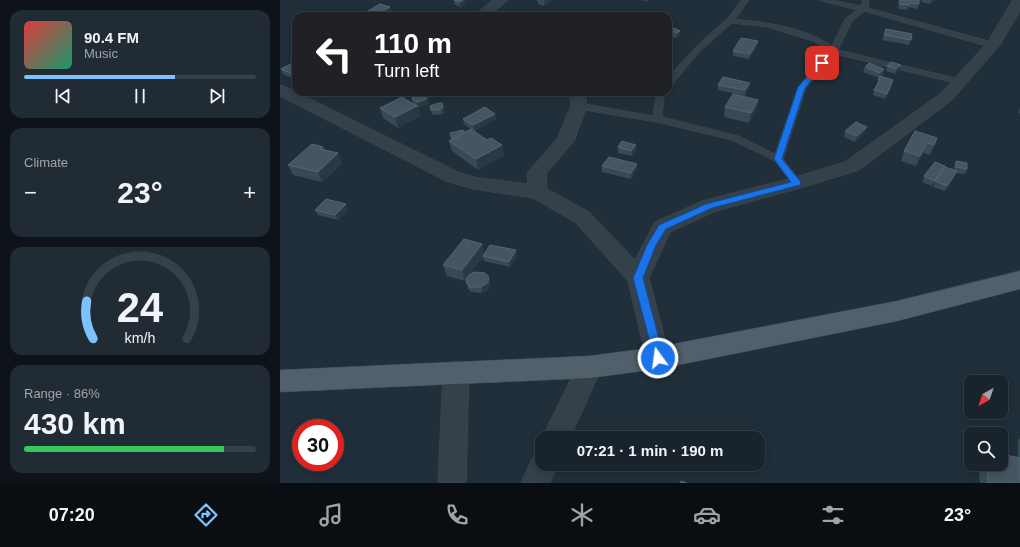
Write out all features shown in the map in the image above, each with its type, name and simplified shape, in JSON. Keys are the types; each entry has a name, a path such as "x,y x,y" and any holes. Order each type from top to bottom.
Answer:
{"main road":[{"path":"280,381 589,367 658,358 897,311 1020,280"}],"street":[{"path":"486,12 501,0"},
{"path":"638,278 652,245 662,227 709,206 797,183 852,166 946,97 993,45 1020,0"},
{"path":"280,90 453,177 473,183 538,192 582,217 638,278 658,358"},
{"path":"538,192 536,173 565,140 578,99"},
{"path":"559,431 589,367"},
{"path":"452,483 456,372"},
{"path":"535,483 541,471"}],"lane":[{"path":"672,79 708,38 730,21 746,0"},
{"path":"822,0 865,4 892,18 993,45"},
{"path":"778,159 802,87 832,51 849,20 865,4"},
{"path":"730,21 769,25 816,40 832,51 960,82"},
{"path":"657,119 659,96"},
{"path":"578,99 735,138 778,159 797,183"}],"building":[{"path":"900,0 919,0 919,4 899,4"},
{"path":"380,4 390,7 381,12 366,12"},
{"path":"674,28 680,31 677,33 672,32"},
{"path":"886,29 912,34 911,40 884,35"},
{"path":"741,38 758,41 750,54 733,51"},
{"path":"891,62 901,65 896,69 887,66"},
{"path":"292,63 292,74 281,69"},
{"path":"869,63 884,69 880,73 865,67"},
{"path":"880,76 893,80 887,94 874,90 880,80 878,80"},
{"path":"723,77 750,83 745,90 718,85"},
{"path":"733,94 758,100 751,113 725,107"},
{"path":"414,96 428,96 425,100 417,102 412,99"},
{"path":"402,97 417,106 395,117 380,108"},
{"path":"442,103 443,107 441,109 431,110 430,106"},
{"path":"485,107 495,114 473,125 463,119"},
{"path":"856,122 867,127 857,136 845,131"},
{"path":"471,129 487,140 491,138 502,145 476,159 449,141"},
{"path":"463,130 465,132 452,139 450,133"},
{"path":"915,131 937,138 934,145 927,143 920,156 904,151"},
{"path":"622,141 636,145 631,151 618,147"},
{"path":"312,144 323,147 320,149 338,153 318,172 288,165"},
{"path":"609,157 637,164 631,173 602,166"},
{"path":"956,161 967,163 967,169 956,167"},
{"path":"935,162 945,166 934,181 924,176"},
{"path":"945,167 957,171 947,186 935,181"},
{"path":"326,199 346,204 335,215 315,210"},
{"path":"464,239 482,244 462,270 443,265"},
{"path":"490,245 516,250 509,262 483,256"},
{"path":"474,272 485,273 489,280 481,287 470,287 467,284 466,279"},
{"path":"1008,455 1020,458 1020,483 988,483 987,471 1008,471"}],"route":[{"path":"658,358 638,278 652,245 662,227 709,206 797,183 778,159 802,87 822,63"}]}
